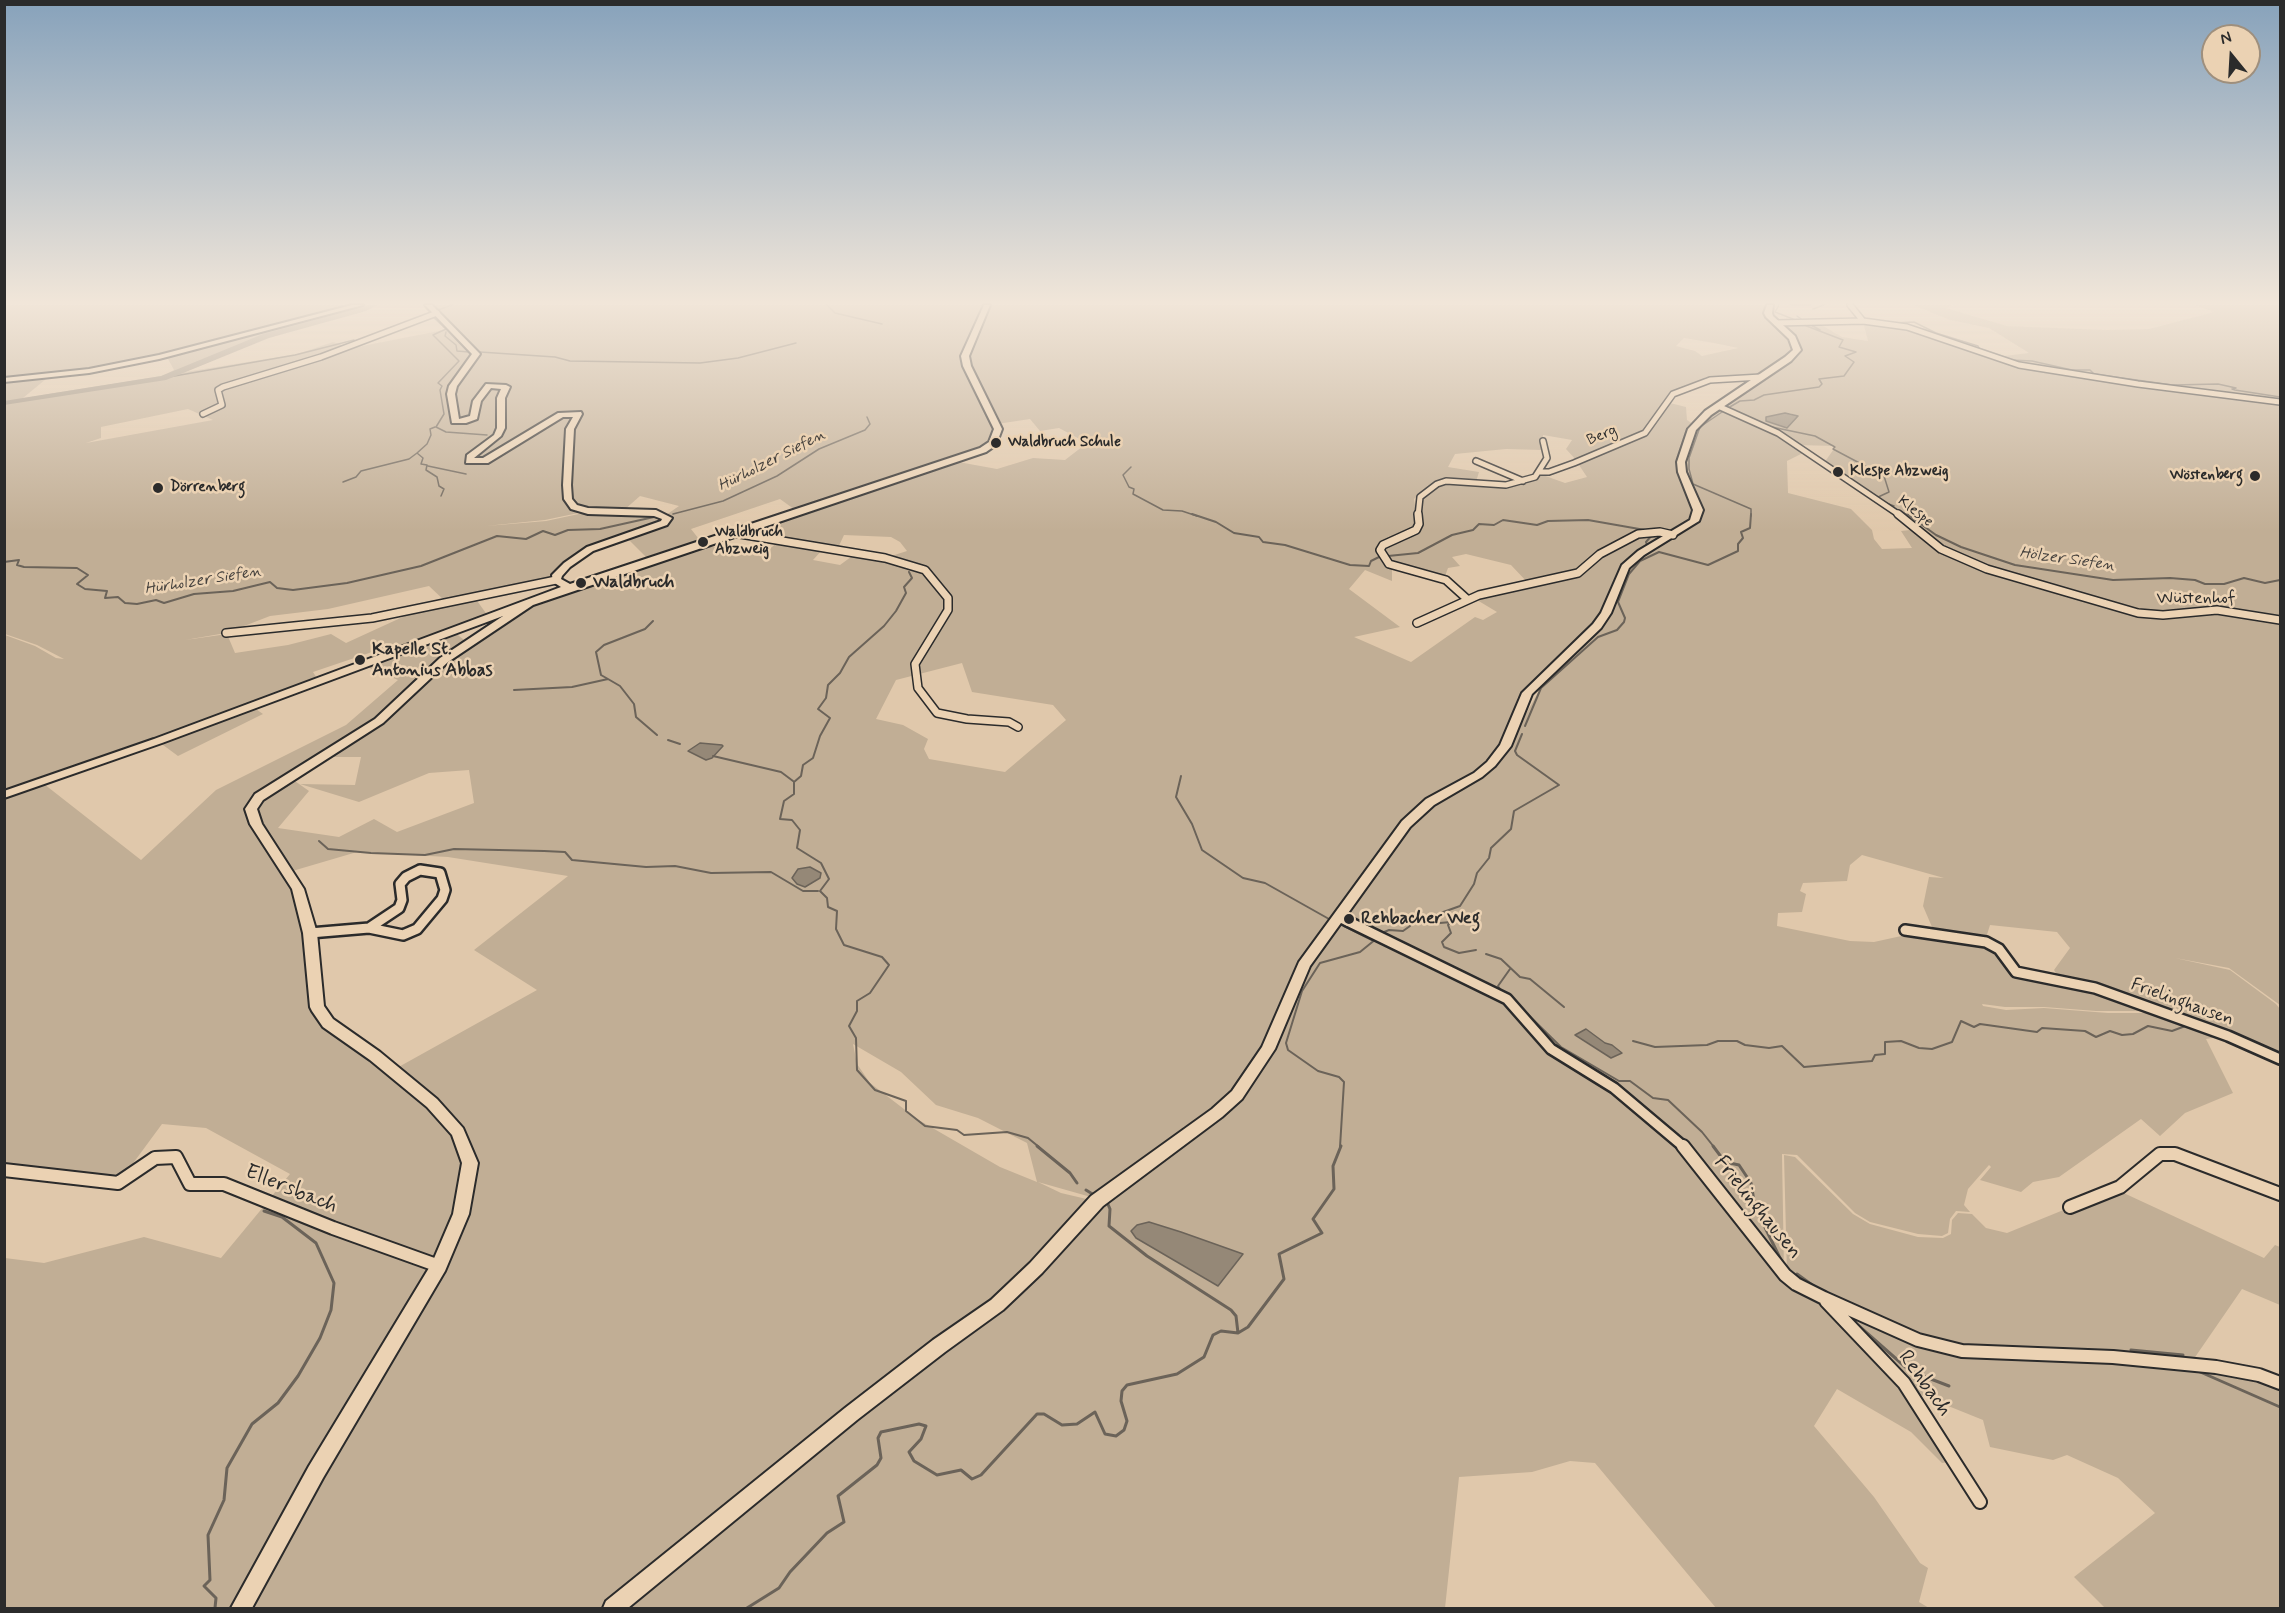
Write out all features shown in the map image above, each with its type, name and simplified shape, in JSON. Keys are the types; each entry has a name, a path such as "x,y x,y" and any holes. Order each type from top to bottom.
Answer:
{"street":[{"path":"203,414 222,405 218,390 244,380"},
{"path":"457,380 451,394 455,421 466,421 474,417 477,400 489,386 506,387 501,398 501,428 497,436 470,457 469,461 485,461 561,415 578,414 570,429 568,499 574,507 599,511 656,513 668,518 664,523 590,549 567,565 557,575 556,580"},
{"path":"4,795 158,741 569,588 983,450 993,443 998,429 973,380"},
{"name":"Berg","path":"1381,556 1380,550 1383,544 1419,527 1417,508 1420,497 1437,484 1446,481 1506,485 1524,481 1540,472 1549,472 1574,463 1645,432 1655,422 1667,400 1673,394 1709,380"},
{"path":"613,1608 851,1414 997,1305 1036,1268 1097,1201 1217,1113 1237,1095 1268,1049 1296,978 1406,824 1430,802 1478,775 1498,757 1511,734 1527,693 1598,626 1606,613 1625,567 1641,554 1694,521 1698,510 1682,472 1682,455 1698,422 1756,380"},
{"path":"2121,380 2280,402"},
{"name":"Klespe","path":"1718,406 1763,424 1787,439 1907,520 1941,549"},
{"path":"1540,472 1547,458 1543,450 1543,441"},
{"path":"1476,461 1524,481"},
{"path":"1417,623 1467,599 1523,584 1578,573 1600,554 1638,534 1660,532 1673,535"},
{"path":"734,533 885,558 926,570 948,598 948,610 915,664 918,688 937,713 967,719 1009,722 1018,727"},
{"name":"Wüstenhof","path":"1941,549 1994,572 2138,613 2163,615 2217,610 2280,620"},
{"path":"1381,556 1398,567 1446,580 1467,599"},
{"path":"226,633 372,618 556,580 569,588"},
{"path":"241,1608 316,1472 439,1266 461,1214 470,1163 458,1132 432,1103 375,1056 328,1023 317,1007 310,933 298,890 256,824 251,809 260,797 379,721 444,660 529,603"},
{"path":"310,933 369,928 403,935 417,929 442,899 445,890 440,873 420,870 406,877 400,884 402,900 399,908 369,928"},
{"name":"Frielinghausen","path":"1338,917 1508,999 1551,1049 1614,1088 1678,1140 1785,1275 1796,1284 1824,1298 1918,1340 1962,1351 2113,1358 2216,1367 2259,1375 2280,1383"},
{"name":"Frielinghausen","path":"1905,930 1986,942 1999,949 2016,972 2095,988 2228,1036 2280,1059"},
{"path":"2070,1207 2120,1186 2160,1154 2175,1154 2280,1194"},
{"name":"Ellersbach","path":"4,1170 118,1183 155,1158 176,1156 190,1184 224,1184 333,1228 439,1266"},
{"name":"Rehbach","path":"1824,1298 1904,1383 1980,1502"}],"shaded area":[{"path":"44,380 23,398 135,380 975,380 997,429 997,435 981,450 798,512 780,499 691,529 702,543 650,561 627,538 664,524 666,515 679,506 640,496 623,511 588,511 545,520 486,526 546,521 588,512 664,516 663,523 590,548 555,580 446,602 429,586 328,609 270,616 226,633 185,640 227,634 235,653 288,645 331,634 346,643 407,615 439,605 475,598 488,616 380,656 372,652 313,672 318,680 5,794 5,635 35,646 56,658 64,659 37,645 5,634 5,381","holes":["188,409 213,420 86,443 101,438 101,427"]},
{"path":"975,380 1704,380 1704,383 1672,393 1645,431 1656,421 1666,402 1686,407 1687,420 1693,424 1679,455 1680,472 1696,512 1690,521 1673,533 1641,532 1597,554 1602,556 1637,535 1659,534 1664,537 1631,557 1636,560 1696,523 1701,513 1700,503 1685,471 1685,456 1699,423 1722,408 1761,424 1805,452 1787,461 1788,493 1851,509 1872,530 1874,539 1882,549 1912,548 1901,531 1919,529 1824,463 1836,446 1796,445 1763,424 1723,407 1761,380 2280,380 2280,620 2250,615 2280,621 2280,1005 2229,968 2175,958 2230,970 2276,1004 2280,1009 2280,1058 2162,1011 2094,987 2060,980 2054,970 2070,948 2057,932 1990,925 1985,941 1935,934 1923,906 1929,877 1944,878 1862,855 1850,865 1847,881 1803,883 1800,891 1806,894 1802,912 1778,913 1777,926 1850,941 1874,942 1915,933 1985,944 1998,950 2009,967 2021,974 2094,991 2158,1011 2096,1011 1982,1004 1983,1006 2006,1010 2044,1008 2108,1013 2163,1013 2223,1036 2206,1039 2233,1093 2185,1113 2160,1136 2141,1119 2059,1177 2033,1182 2021,1192 1980,1180 1991,1167 1989,1165 1968,1189 1964,1205 1970,1212 1956,1211 1950,1219 1948,1233 1942,1236 1918,1234 1870,1222 1855,1213 1797,1155 1782,1154 1784,1272 1680,1139 1617,1087 1553,1048 1517,1002 1345,917 1412,824 1435,804 1481,776 1501,758 1539,691 1518,697 1506,735 1495,757 1476,774 1426,800 1402,821 1301,964 1287,991 1262,1054 1247,1080 1214,1112 1098,1199 1038,1182 1061,1193 1095,1201 1035,1267 995,1304 929,1348 632,1585 642,1590 941,1346 1000,1306 1100,1202 1223,1113 1253,1083 1276,1040 1303,975 1337,925 1344,924 1455,975 1510,1004 1549,1050 1613,1090 1676,1140 1699,1174 1775,1267 1795,1286 1822,1300 1902,1383 1949,1462 1942,1463 1911,1432 1837,1389 1814,1426 1874,1497 1920,1563 1928,1568 1919,1602 1929,1608 1716,1608 1595,1463 1570,1461 1532,1472 1459,1477 1445,1608 617,1608 629,1588 608,1608 244,1608 320,1471 442,1267 462,1215 472,1163 460,1132 434,1103 395,1069 537,990 474,950 568,876 448,857 357,852 289,872 258,823 254,808 262,797 292,779 309,791 278,828 339,837 374,819 397,832 474,803 469,770 429,773 359,802 300,784 355,785 361,757 326,757 380,722 445,661 531,603 705,545 761,556 778,542 823,549 813,560 840,565 855,554 885,558 907,551 900,542 891,537 844,535 837,550 737,533 953,461 997,469 1033,458 1065,460 1087,443 1059,428 1040,431 1030,419 997,424","holes":["1789,413 1798,416 1787,428 1766,421 1766,417","1543,435 1572,440 1566,449 1577,461 1627,441 1577,462 1587,477 1565,483 1540,474 1512,485 1475,485 1479,472 1448,467 1455,454 1506,449 1542,450","1446,480 1463,483 1441,483 1422,495 1418,507 1421,524 1418,530 1385,547 1383,553 1387,560 1406,569 1444,579 1448,568 1460,566 1452,557 1466,554 1511,565 1528,583 1557,577 1472,597 1497,612 1483,620 1475,617 1411,662 1354,637 1400,627 1349,589 1365,570 1392,581 1392,569 1397,567 1380,556 1382,545 1415,529 1418,524 1414,499 1420,493","962,663 972,692 1053,705 1066,720 1005,772 929,759 924,749 928,739 903,725 876,719 896,680","1586,1030 1621,1053 1611,1058 1575,1036","853,1044 901,1072 936,1105 978,1118 1027,1143 1037,1182 1000,1167 917,1119 870,1083 857,1064","1149,1222 1243,1255 1217,1286 1136,1238 1131,1231 1137,1225"]},
{"path":"1785,413 1798,416 1787,428 1766,421 1766,417"},
{"path":"454,632 468,643 378,721 249,809 296,890 307,933 314,1008 456,1133 468,1163 458,1214 437,1262 267,1202 290,1174 206,1128 162,1124 120,1181 5,1169 4,798 44,784 141,860 216,790 346,725 398,680 365,666"},
{"path":"253,707 263,714 178,756 159,742"},
{"path":"700,743 723,746 712,758 706,760 688,751"},
{"path":"810,867 821,873 820,878 805,887 797,884 792,878 798,869"},
{"path":"1586,1029 1622,1053 1611,1058 1575,1035"},
{"path":"1784,1155 1795,1157 1853,1214 1870,1224 1918,1237 1943,1238 1951,1234 1952,1220 1958,1213 1972,1214 1986,1228 2007,1233 2115,1189 2264,1258 2275,1245 2280,1247 2280,1305 2242,1289 2191,1363 1961,1349 1918,1338 1787,1274"},
{"path":"264,1206 435,1267 313,1471 237,1608 5,1608 5,1258 44,1263 144,1237 221,1258"},
{"path":"1149,1222 1243,1254 1218,1286 1136,1238 1131,1231 1137,1225"},
{"path":"1835,1304 1917,1342 2215,1368 2280,1386 2280,1608 2105,1608 2074,1577 2155,1513 2118,1478 2067,1455 2053,1460 1990,1447 1983,1420 1916,1393"}],"waterway":[{"path":"4,403 149,380"},
{"path":"441,380 438,383 442,386 440,390 444,414 436,427 446,432 487,435"},
{"path":"1728,408 1740,401 1754,400 1764,395 1819,387 1822,384 1820,380"},
{"path":"2138,380 2172,385 2218,384 2236,388 2232,389 2235,390 2280,397"},
{"path":"1725,410 1700,427 1689,458 1689,469 1693,484 1751,509 1751,514"},
{"name":"Hürholzer Siefen","path":"673,514 723,501 777,476 819,449 865,430 870,424 867,417"},
{"path":"417,453 427,444 431,435 430,429 435,427"},
{"name":"Hölzer Siefen","path":"1772,427 1815,436 1835,447 1833,449 1884,476 1889,492 1876,498"},
{"path":"343,482 356,477 361,471 409,459 417,453"},
{"path":"417,453 423,458 421,464 427,465 426,470 437,477 439,486 444,489 441,496"},
{"path":"428,466 466,474"},
{"path":"1131,467 1123,475 1129,487 1134,489 1133,494 1163,510 1182,511 1197,516"},
{"name":"Hölzer Siefen","path":"1886,503 1894,506"},
{"name":"Hölzer Siefen","path":"1898,510 1909,516"},
{"path":"1192,514 1216,522 1234,533 1259,537 1263,542 1285,545 1350,565 1369,566 1371,561 1379,557"},
{"path":"1525,726 1541,688 1598,637 1617,630 1624,622 1625,618 1618,602 1629,574 1640,561 1659,552 1708,565 1738,551 1738,544 1743,538 1741,532 1750,528 1751,514"},
{"name":"Hölzer Siefen","path":"1909,516 1936,535 1961,547 2015,565 2113,580 2170,578 2195,580 2205,584 2224,584 2244,578 2265,583 2280,580"},
{"name":"Hürholzer Siefen","path":"4,562 19,560 17,565 24,567 77,568 88,575 77,584 85,589 107,591 105,598 118,597 125,603 137,604 156,600 164,603 194,594 233,591 270,582 277,588 293,590 347,583 421,566 497,536 526,539 543,531 555,535 568,530 600,529 654,517"},
{"path":"1388,556 1418,553 1452,535 1473,530 1479,524 1494,525 1503,520 1537,525 1548,521 1588,520 1645,530"},
{"path":"1647,545 1646,542 1653,534"},
{"path":"909,572 912,578 904,587 906,593 896,611 884,626 849,657 840,673 828,685 826,698 818,709 830,718 820,736 813,758 803,765 801,776 794,782 794,794 784,801 780,819 792,820 800,830 797,848 821,863 829,879 820,891 827,898 828,907 837,911 836,929 844,945 882,957 889,965 870,993 857,1001 857,1011 849,1026 856,1038 857,1070 875,1090 906,1101 906,1111 925,1126 957,1130 964,1135 1007,1132 1028,1138 1039,1147"},
{"path":"608,679 601,675 596,652 604,645 645,629 653,621"},
{"path":"514,690 572,687 608,679"},
{"path":"608,679 620,686 634,704 636,717 657,735"},
{"path":"1421,920 1460,906 1474,884 1477,873 1489,858 1491,848 1511,829 1514,811 1559,785 1517,755 1515,751 1522,734"},
{"path":"668,740 680,744"},
{"path":"713,756 781,772 793,781"},
{"path":"1181,776 1176,797 1192,824 1202,850 1243,878 1265,883 1329,919"},
{"path":"319,841 328,849 371,853 425,855 454,849 544,851 565,852 572,860 646,867 675,866 711,873 771,872 803,891 818,891"},
{"path":"1382,933 1389,930 1403,931 1410,926 1412,920 1421,920"},
{"path":"1421,920 1429,924 1451,922 1448,925 1451,933 1442,942 1444,947 1459,953 1476,950"},
{"path":"1344,926 1374,941"},
{"path":"1340,1147 1344,1082 1339,1077 1318,1071 1288,1050 1286,1043 1302,991 1320,963 1360,952 1374,941"},
{"path":"1486,954 1501,959 1520,977 1530,979 1564,1007"},
{"path":"1502,992 1498,986 1510,969"},
{"path":"1509,996 1561,1047 1619,1081 1630,1081 1653,1098 1668,1100 1702,1132 1714,1147"},
{"path":"1633,1041 1655,1047 1707,1045 1718,1041 1737,1041 1745,1045 1769,1048 1782,1046 1804,1067 1872,1061 1875,1055 1885,1054 1885,1042 1901,1041 1919,1048 1932,1049 1952,1042 1961,1021 1974,1027 1980,1024 2037,1032 2042,1028 2085,1031 2096,1037 2110,1031 2122,1035 2133,1034 2148,1026 2172,1031 2188,1025"},
{"path":"1037,1146 1070,1173 1077,1183"},
{"path":"1238,1333 1248,1327 1284,1279 1279,1254 1322,1233 1313,1219 1334,1189 1333,1166 1341,1146"},
{"path":"1713,1146 1725,1162 1739,1165 1751,1183 1755,1207 1781,1260"},
{"path":"1086,1190 1094,1195"},
{"path":"1107,1202 1110,1209 1109,1226 1147,1256 1231,1310 1236,1316 1238,1333"},
{"path":"215,1608 216,1598 204,1586 210,1580 208,1535 224,1500 227,1468 252,1424 278,1403 298,1376 320,1338 331,1310 334,1283 316,1243 282,1217 264,1211"},
{"path":"1797,1274 1815,1287"},
{"path":"1851,1319 1910,1371 1949,1386"},
{"path":"747,1608 779,1588 790,1572 827,1533 844,1522 838,1496 877,1465 881,1458 878,1438 881,1432 919,1424 926,1426 921,1439 909,1452 914,1461 937,1475 961,1470 972,1479 981,1475 1037,1414 1044,1414 1062,1425 1077,1424 1095,1412 1105,1434 1116,1436 1124,1430 1127,1421 1121,1401 1122,1391 1127,1385 1177,1374 1204,1357 1213,1335 1221,1331 1238,1333"},
{"path":"2131,1350 2183,1355"},
{"path":"2198,1371 2280,1407"}],"place":[{"name":"Waldbruch Schule","path":"996,443"},
{"name":"Klespe Abzweig","path":"1838,472"},
{"name":"Wöstenberg","path":"2255,476"},
{"name":"Dörrenberg","path":"158,488"},
{"name":"Waldbruch Abzweig","path":"703,542"},
{"name":"Waldbruch","path":"581,583"},
{"name":"Kapelle St. Antonius Abbas","path":"360,660"},
{"name":"Rehbacher Weg","path":"1349,919"}]}
